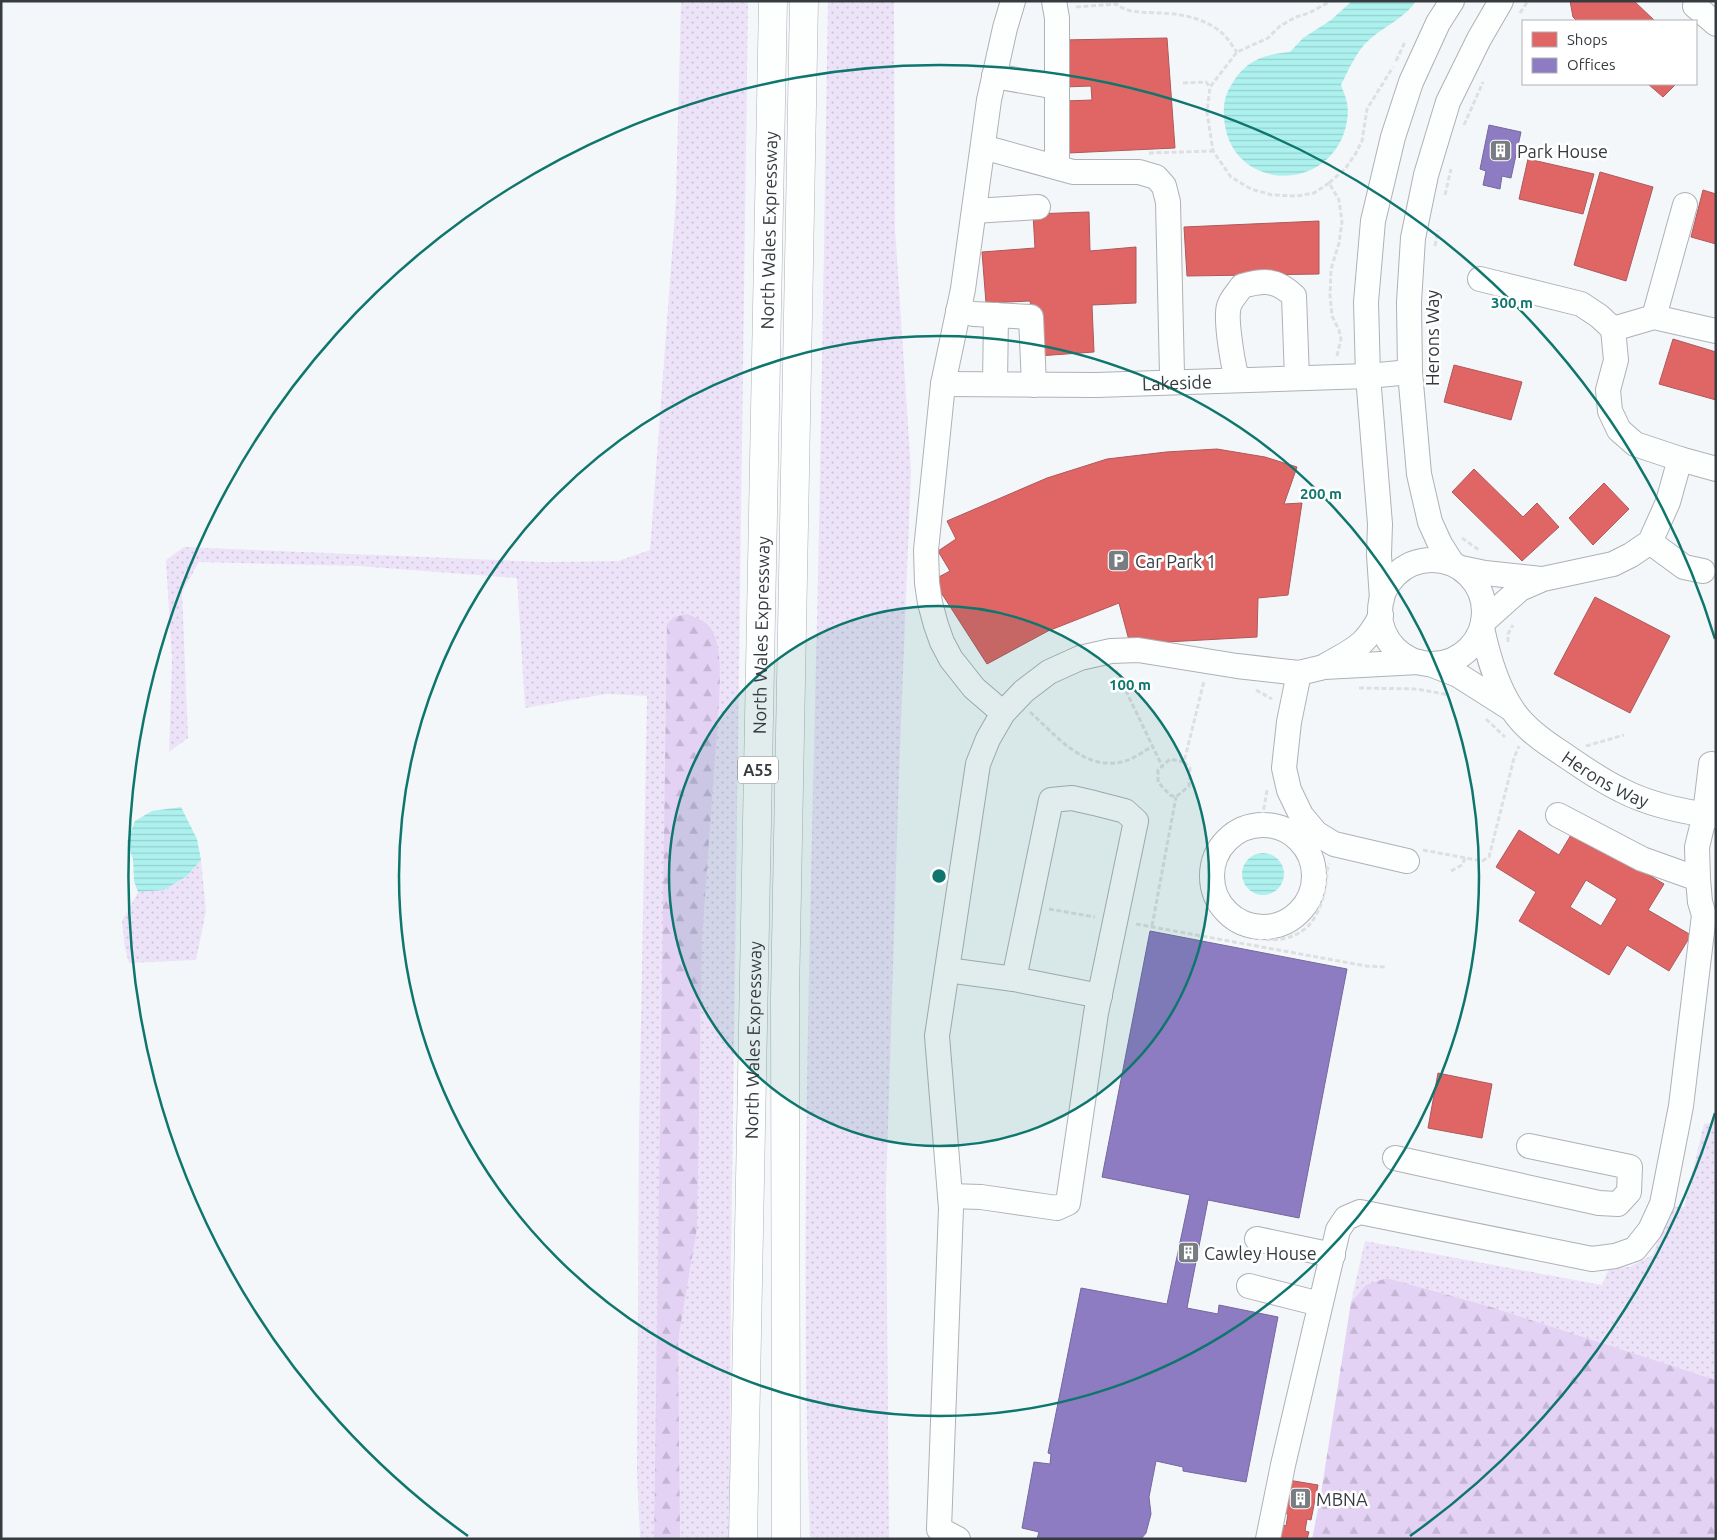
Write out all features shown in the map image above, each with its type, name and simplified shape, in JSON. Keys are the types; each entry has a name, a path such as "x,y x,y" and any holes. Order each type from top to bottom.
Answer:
{"highway":[{"name":"North Wales Expressway","path":"743,1539 773,1"},
{"name":"North Wales Expressway","path":"786,1539 785,996 804,1"}],"street":[{"path":"1010,707 974,688 951,659 936,626 930,603 926,550 943,384 958,311 989,100 1013,1"},
{"path":"1424,663 1400,653 1384,632 1379,555 1380,524 1368,376 1366,302 1373,221 1394,137 1412,82 1438,23 1452,1"},
{"path":"1054,5 1057,18 1057,167"},
{"path":"1695,6 1716,24"},
{"name":"Herons Way","path":"1457,566 1440,544 1430,522 1419,474 1410,372 1409,302 1414,238 1426,175 1448,102 1480,39 1510,8"},
{"path":"994,76 1057,87"},
{"path":"983,147 1073,172 1139,172 1156,177 1164,186 1168,202 1172,374 1174,382"},
{"path":"1654,317 1685,205"},
{"path":"974,211 1038,207"},
{"path":"1480,279 1582,304 1599,316 1613,329 1616,360 1608,390 1610,410 1620,430 1635,444 1716,469"},
{"path":"1238,380 1230,340 1228,307 1242,286 1259,281 1281,285 1294,296 1297,378"},
{"path":"958,311 974,314 1031,317 1034,385"},
{"path":"996,315 996,384"},
{"path":"1613,329 1654,317 1716,331"},
{"name":"Lakeside","path":"943,384 1096,385 1368,376 1410,372"},
{"path":"958,1539 939,1529 950,1196 937,1036 978,764 988,739 1010,707 1024,691 1049,672 1080,658 1111,651 1138,650 1299,673 1324,667 1447,662 1472,647 1483,625 1520,590 1543,580 1613,564 1650,542 1668,502 1680,459"},
{"path":"1650,542 1684,568 1703,571"},
{"path":"1324,667 1362,644 1372,632 1392,578 1405,567 1424,560 1438,560 1500,575 1543,580"},
{"path":"1457,566 1469,574 1480,590 1484,602 1483,625"},
{"name":"Herons Way","path":"1483,625 1492,666 1523,738 1559,752 1622,791 1667,807 1710,815"},
{"name":"Herons Way","path":"1424,663 1458,675 1511,709"},
{"path":"1263,825 1278,815 1285,804 1278,789 1284,768 1289,722 1299,673"},
{"path":"1268,1539 1320,1304 1338,1230 1346,1218 1360,1212 1592,1259 1615,1256 1635,1248 1650,1230 1662,1204 1681,1106 1704,915 1700,902 1697,847 1710,815 1711,764"},
{"path":"1278,789 1316,833 1334,844 1412,855"},
{"path":"950,1196 981,1197 1057,1208 1068,1203 1100,996 1136,821 1125,811 1072,798 1051,800 1014,979"},
{"path":"1558,815 1642,859 1698,880"},
{"path":"1312,863 1302,843 1294,836 1274,826 1248,827 1233,834 1222,845 1214,859 1212,874 1213,890 1220,904 1231,916 1245,924 1260,927 1276,925 1290,918 1302,908 1310,894 1314,879 1312,863 1316,833"},
{"path":"947,970 1014,979 1100,996"},
{"path":"1394,1158 1599,1203 1618,1204 1630,1192 1630,1167 1529,1146"},
{"path":"1257,1239 1333,1255"},
{"path":"1249,1286 1320,1304"}],"path":[{"path":"1329,183 1314,193 1297,196 1272,195 1250,189 1231,176 1213,151 1207,112 1210,87 1237,52 1268,38 1280,26 1330,1"},
{"path":"1510,8 1528,1"},
{"path":"1054,5 1116,4 1122,10 1164,13 1202,20 1222,34 1237,52"},
{"path":"1463,129 1486,75"},
{"path":"1184,83 1206,82 1210,87"},
{"path":"1146,153 1213,151"},
{"path":"1444,198 1454,160"},
{"path":"1434,249 1439,224"},
{"path":"1458,534 1483,552"},
{"path":"1508,645 1508,634 1514,622"},
{"path":"1184,762 1210,661"},
{"path":"1113,663 1162,766"},
{"path":"1252,687 1275,702"},
{"path":"1356,688 1417,689 1450,695 1456,698"},
{"path":"1010,707 1065,746 1087,758 1107,763 1126,761 1153,746"},
{"path":"1412,855 1482,861 1490,857 1514,758 1523,738 1483,716"},
{"path":"1592,751 1585,746 1624,735"},
{"path":"1152,926 1176,797 1189,786 1190,768 1184,762 1170,759 1158,770 1158,782 1170,795 1176,797"},
{"path":"1278,789 1263,814 1245,818 1228,825 1213,842 1204,866 1204,889 1208,905 1216,915 1232,930 1250,938 1284,939 1309,925 1317,913 1322,900 1327,882 1327,868 1336,861"},
{"path":"1451,871 1462,865 1464,858"},
{"path":"1029,906 1254,944 1366,966 1386,967"},
{"path":"1254,944 1256,938"}],"shaded area":[{"path":"681,1 748,1 731,1261 730,1539 640,1539 637,1473 639,1130 647,696 606,694 525,708 517,578 358,566 199,562 182,592 188,738 169,752 172,660 166,560 184,547 543,562 618,561 650,550 676,199"},
{"path":"828,1 894,1 895,228 911,471 899,772 886,1189 889,1539 810,1539 807,1435 806,1122 821,441"},
{"path":"201,860 206,911 196,960 129,963 125,949 122,921 138,892 164,890 187,876"},
{"path":"1716,1122 1716,1380 1488,1306 1387,1278 1351,1302 1365,1241 1602,1285 1609,1268 1629,1267 1653,1255 1669,1206 1684,1207 1704,1124"}],"green space":[{"path":"687,614 706,623 713,632 720,662 720,684 702,938 697,1228 678,1340 680,1539 654,1539 667,624 674,617"},
{"path":"1387,1278 1488,1306 1716,1380 1716,1539 1312,1539 1320,1500 1351,1302 1366,1285"}],"water":[{"path":"1352,1 1416,1 1401,17 1370,39 1354,60 1341,85 1348,111 1344,133 1333,153 1318,166 1300,174 1281,176 1262,172 1245,162 1232,147 1224,121 1226,98 1235,79 1254,61 1270,55 1290,52 1303,38 1331,20"},
{"path":"181,807 197,839 201,860 187,876 164,890 138,892 134,881 133,859 127,842 135,821 152,811"},
{"path":"1263,853 1278,859 1284,874 1278,889 1263,895 1248,889 1242,874 1248,859"}],"building: Shops":[{"path":"1570,1 1634,1 1654,20 1576,20 1573,17"},
{"path":"1167,38 1175,148 1068,153 1065,101 1092,100 1091,86 1064,87 1062,40"},
{"path":"1649,85 1675,85 1663,97"},
{"path":"1528,159 1594,174 1583,214 1519,199"},
{"path":"1600,172 1653,187 1626,281 1574,265"},
{"path":"1703,190 1716,194 1716,244 1691,237"},
{"path":"1089,212 1090,251 1136,247 1136,303 1092,305 1094,352 1038,356 1030,301 986,303 982,252 1035,248 1033,214"},
{"path":"1319,221 1319,274 1187,276 1184,227"},
{"path":"1673,339 1716,352 1716,400 1659,384"},
{"path":"1454,365 1522,382 1511,420 1444,402"},
{"name":"Car Park 1","path":"1217,449 1265,457 1297,467 1284,504 1302,503 1288,595 1258,598 1257,637 1130,644 1119,603 1048,631 987,664 933,580 950,571 938,551 956,539 947,521 1047,478 1107,459 1166,452"},
{"path":"1474,469 1523,517 1537,503 1559,527 1522,561 1452,492"},
{"path":"1604,483 1629,509 1593,545 1569,518"},
{"path":"1595,597 1670,636 1630,713 1554,674"},
{"path":"1519,830 1559,855 1574,830 1664,884 1648,910 1691,935 1669,971 1627,945 1609,975 1519,921 1536,892 1496,867","holes":["1586,880 1617,899 1601,926 1570,907"]},
{"path":"1438,1073 1492,1084 1482,1138 1428,1128"},
{"name":"MBNA","path":"1288,1480 1318,1485 1311,1520 1307,1519 1305,1531 1309,1532 1307,1539 1277,1539 1280,1524 1286,1526 1288,1514 1282,1513"}],"building: Offices":[{"name":"Park House","path":"1489,125 1521,132 1511,178 1502,176 1500,189 1483,185 1486,171 1480,169"},
{"name":"Cawley House","path":"1150,931 1347,969 1299,1218 1208,1200 1187,1308 1218,1314 1219,1305 1278,1317 1246,1482 1183,1471 1183,1467 1156,1461 1149,1497 1151,1514 1146,1533 1141,1539 1037,1539 1039,1532 1022,1528 1034,1462 1050,1464 1051,1454 1048,1453 1081,1288 1167,1304 1190,1195 1102,1177"}],"place":[{"name":"Park House","path":"1501,151"},
{"name":"Car Park 1","path":"1119,561"},
{"name":"Cawley House","path":"1188,1253"},
{"name":"MBNA","path":"1300,1499"}]}
